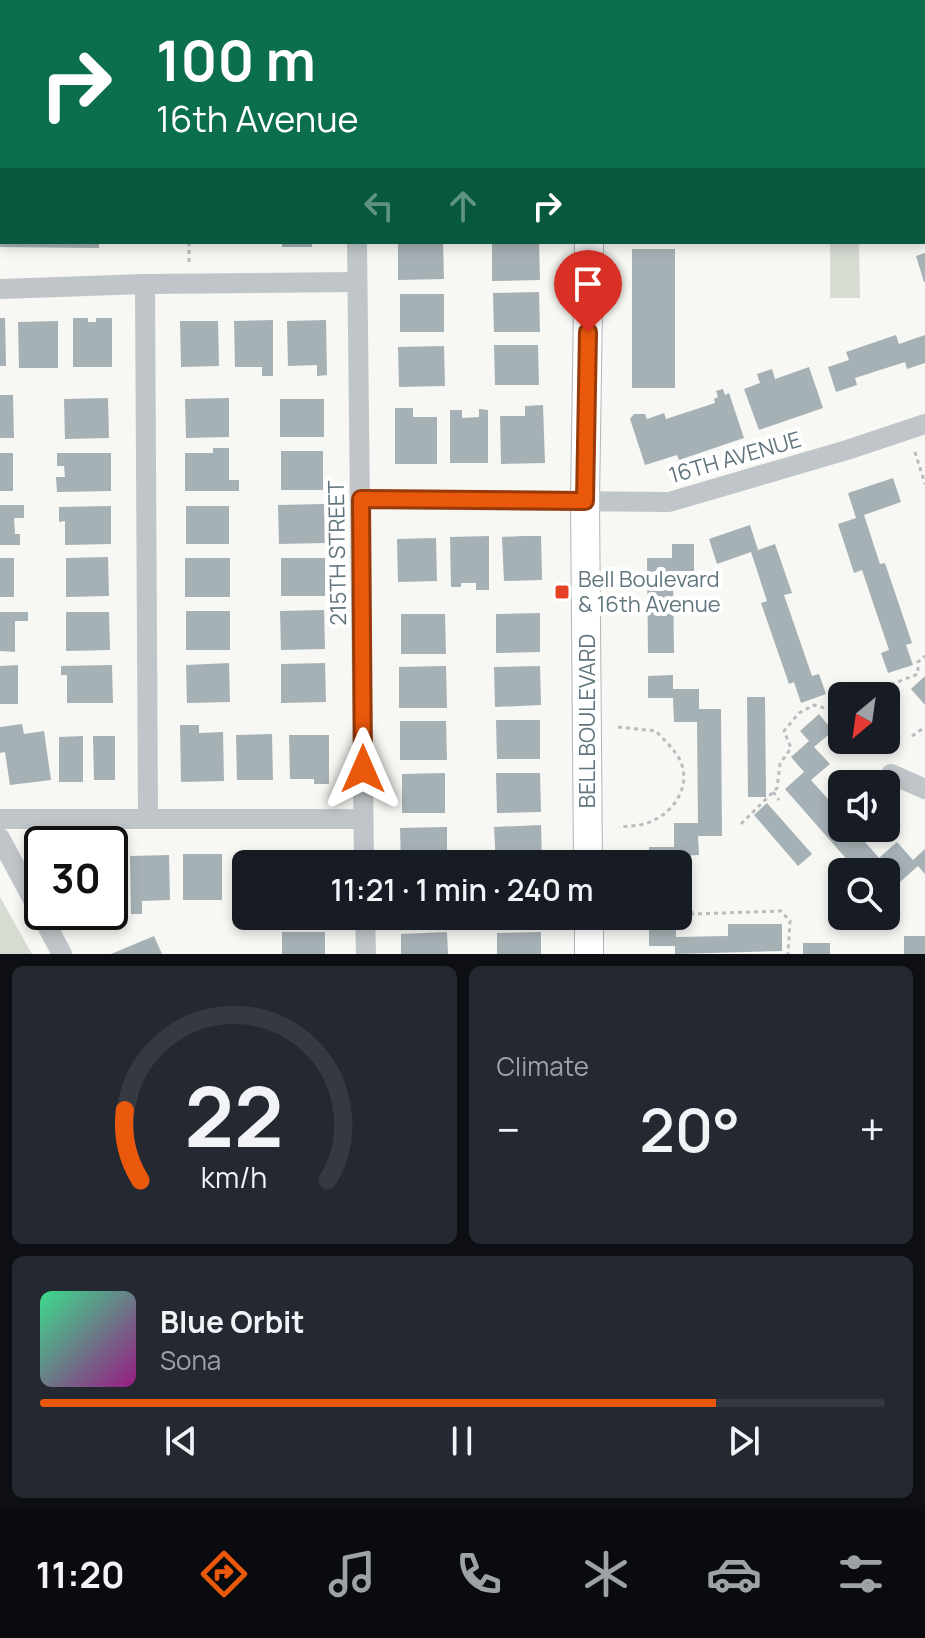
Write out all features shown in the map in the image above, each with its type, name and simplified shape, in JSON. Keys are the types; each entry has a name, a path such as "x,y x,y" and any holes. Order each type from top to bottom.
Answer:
{"street":[{"name":"215TH STREET","path":"357,244 364,850"},
{"name":"BELL BOULEVARD","path":"588,850 585,501 589,244"},
{"path":"0,289 357,282"},
{"path":"145,284 148,817"},
{"name":"16TH AVENUE","path":"361,499 669,502 925,424"},
{"path":"900,778 925,789"},
{"path":"0,819 363,819"},
{"path":"0,838 62,954"},
{"path":"365,930 366,954"},
{"path":"589,930 589,954"}],"path":[{"path":"189,244 189,267"},
{"path":"915,452 925,484"},
{"path":"897,682 918,674 918,662 925,656"},
{"path":"741,824 777,788 780,764 791,748 784,731 799,713 814,705 828,709"},
{"path":"618,727 656,731 679,758 686,776 678,801 665,814 648,824 619,827"},
{"path":"912,736 925,727"},
{"path":"773,792 779,800"},
{"path":"692,912 781,911 790,921 788,954"}],"shaded area":[{"path":"830,244 859,244 860,298 830,298"},
{"path":"0,897 32,954 0,954"}],"building":[{"path":"0,244 99,244 99,248 0,247"},
{"path":"282,244 312,244 312,247 282,247"},
{"path":"398,244 443,244 444,279 398,280"},
{"path":"492,244 539,244 540,280 492,281"},
{"path":"632,249 675,249 675,388 632,388"},
{"path":"925,253 925,282 924,282 916,256"},
{"path":"539,292 540,332 494,332 493,293"},
{"path":"400,294 444,294 444,332 400,332"},
{"path":"0,318 5,318 6,366 0,366"},
{"path":"73,318 88,318 88,322 96,322 96,318 112,318 112,367 73,367"},
{"path":"273,320 273,376 262,376 262,367 235,367 234,321"},
{"path":"326,320 327,375 317,376 317,365 288,366 287,321"},
{"path":"58,321 58,368 19,368 18,322"},
{"path":"180,321 218,321 219,366 181,367"},
{"path":"896,335 899,344 925,335 925,363 907,369 905,362 855,378 857,385 836,392 828,367 849,360 846,352"},
{"path":"494,345 538,345 539,385 495,385"},
{"path":"444,346 445,386 399,387 398,347"},
{"path":"809,367 823,408 759,430 744,389 760,383 757,374 772,369 775,379"},
{"path":"723,389 725,395 729,393 744,438 679,460 677,455 645,465 630,419 634,414 645,414 647,419 664,413 666,419 715,403 714,399 718,397 716,391"},
{"path":"0,395 13,395 14,438 0,438"},
{"path":"108,398 109,438 65,439 64,399"},
{"path":"229,398 229,437 186,438 185,399"},
{"path":"280,399 324,399 324,437 280,437"},
{"path":"543,405 545,463 501,464 500,416 525,416 525,406"},
{"path":"395,408 413,408 413,417 437,417 437,464 395,464"},
{"path":"479,409 488,410 488,463 450,463 450,410 462,410 462,418 479,417"},
{"path":"213,448 229,448 229,480 239,480 239,491 185,491 185,453 213,453"},
{"path":"281,451 323,451 323,490 281,490"},
{"path":"0,453 13,453 13,491 0,491"},
{"path":"57,453 111,453 111,491 57,492 56,477 65,477 64,466 57,466"},
{"path":"893,478 901,502 864,515 880,564 885,563 912,643 906,645 913,665 888,673 881,653 889,650 862,570 854,573 838,524 856,518 848,493"},
{"path":"324,504 325,543 279,544 278,505"},
{"path":"0,505 24,505 24,518 14,518 15,534 20,534 20,545 0,545"},
{"path":"111,506 111,544 65,545 65,521 59,522 59,507"},
{"path":"186,506 229,506 229,544 186,544"},
{"path":"750,525 758,550 775,544 792,593 784,595 812,676 819,674 826,694 801,703 794,682 789,684 761,603 767,601 751,552 717,564 709,539"},
{"path":"489,536 489,590 476,590 476,583 451,587 450,537"},
{"path":"541,536 542,580 504,581 502,537"},
{"path":"436,538 437,581 398,582 397,539"},
{"path":"672,544 694,544 694,571 673,571 674,653 648,653 647,558 672,558"},
{"path":"108,557 109,596 66,597 66,558"},
{"path":"0,558 14,558 14,597 0,597"},
{"path":"185,558 230,558 230,597 185,597"},
{"path":"281,558 325,558 325,596 281,596"},
{"path":"324,610 325,649 281,650 280,611"},
{"path":"186,611 230,611 230,650 186,650"},
{"path":"0,612 28,612 28,621 15,621 15,652 0,651"},
{"path":"66,612 109,612 110,650 66,651"},
{"path":"540,613 540,652 496,653 496,614"},
{"path":"401,614 445,614 446,654 401,654"},
{"path":"229,663 230,702 187,703 186,665"},
{"path":"325,663 326,702 281,703 281,664"},
{"path":"18,665 18,704 0,704 0,666"},
{"path":"112,665 113,703 67,703 67,675 61,675 61,666"},
{"path":"446,666 447,708 399,708 399,667"},
{"path":"540,666 541,705 495,707 494,667"},
{"path":"673,675 673,689 699,689 699,709 721,709 722,836 698,836 699,855 692,855 692,850 649,850 649,847 674,847 674,823 698,823 697,722 674,722 673,698 648,698 648,676"},
{"path":"925,676 925,705 911,689"},
{"path":"747,697 765,697 766,797 748,797"},
{"path":"819,714 828,725 828,735 814,747 830,764 811,780 828,799 828,838 785,789 804,772 791,757 809,741 800,731"},
{"path":"496,720 540,720 540,759 497,759"},
{"path":"400,721 446,721 447,760 400,760"},
{"path":"22,724 24,734 44,731 51,780 10,785 5,752 0,753 0,727"},
{"path":"180,725 199,725 199,733 223,732 224,781 181,782"},
{"path":"272,734 273,780 237,780 236,735"},
{"path":"289,735 329,735 329,784 314,784 314,779 290,779"},
{"path":"83,736 83,782 59,782 59,737"},
{"path":"93,736 115,736 115,780 94,780"},
{"path":"445,773 445,813 402,813 402,774"},
{"path":"496,773 540,773 541,812 497,813"},
{"path":"767,803 812,854 798,866 754,815"},
{"path":"541,825 542,850 495,850 494,827"},
{"path":"447,827 447,850 401,850 400,828"},
{"path":"832,842 865,842 879,858 846,858"},
{"path":"897,842 913,860 925,849 925,874 918,866 900,882 900,858 879,858"},
{"path":"183,854 222,854 222,900 183,900"},
{"path":"169,855 170,900 142,901 142,914 131,914 130,856"},
{"path":"728,924 782,924 782,951 675,954 675,946 649,946 649,930 676,930 676,937 728,936"},
{"path":"282,932 325,932 325,954 282,954"},
{"path":"447,932 448,954 401,954 401,934"},
{"path":"541,932 541,954 497,954 497,933"},
{"path":"154,936 162,954 111,954"},
{"path":"904,936 925,936 925,954 904,954"},
{"path":"803,943 830,943 830,954 803,954"}],"place":[{"name":"Bell Boulevard & 16th Avenue","path":"562,592"}],"route":[{"path":"363,769 361,499 585,501 588,332"}]}
